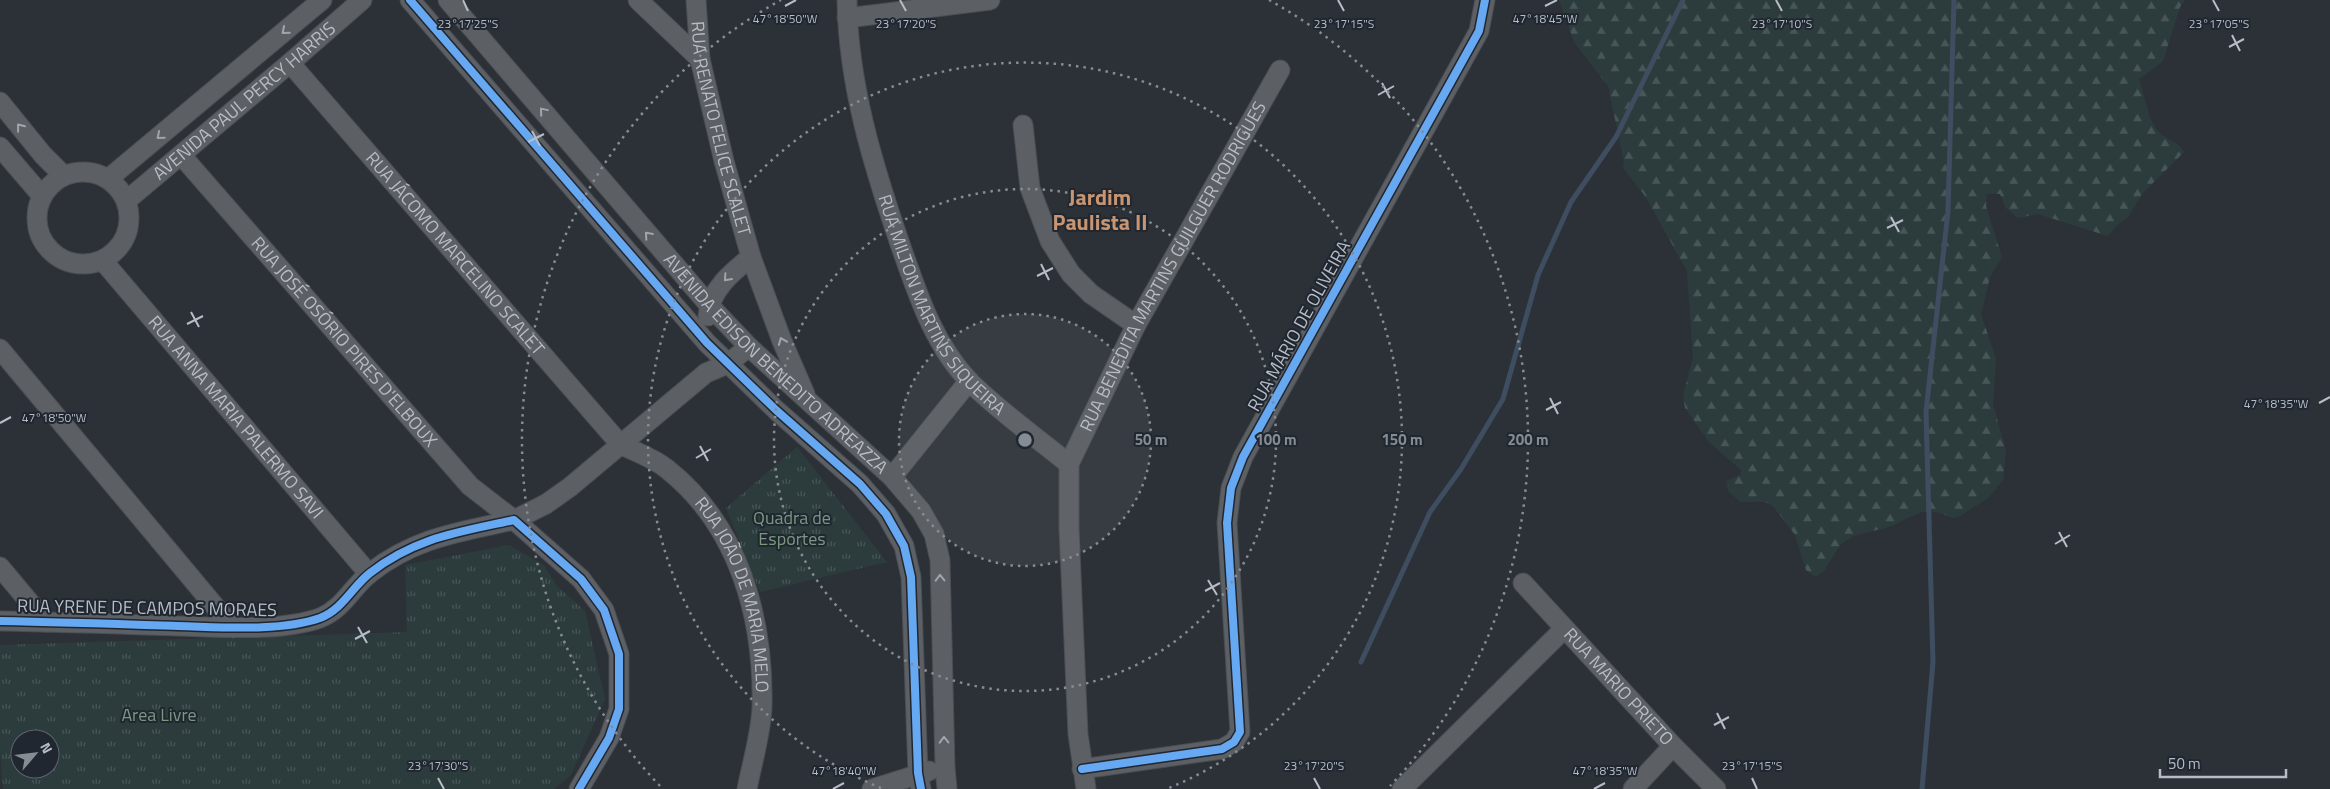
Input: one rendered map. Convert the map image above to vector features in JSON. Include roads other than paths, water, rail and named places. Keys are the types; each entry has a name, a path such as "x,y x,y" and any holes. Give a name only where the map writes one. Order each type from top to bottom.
{"street":[{"name":"AVENIDA PAUL PERCY HARRIS","path":"108,179 322,0"},
{"name":"AVENIDA PAUL PERCY HARRIS","path":"126,201 362,0"},
{"name":"AVENIDA EDISON BENEDITO ADREAZZA","path":"448,0 709,304 749,347 892,477 921,511 934,534 940,560 944,767 947,789"},
{"path":"638,0 700,59"},
{"name":"RUA RENATO FELICE SCALET","path":"696,0 700,59 724,161 751,256 782,341 809,402"},
{"path":"847,9 990,0"},
{"name":"RUA MÁRIO DE OLIVEIRA","path":"1082,768 1222,749 1234,742 1240,732 1227,523 1231,488 1243,457 1479,31 1485,0"},
{"name":"AVENIDA EDISON BENEDITO ADREAZZA","path":"421,4 726,364 860,484 886,514 904,546 911,577 919,781"},
{"name":"RUA MILTON MARTINS SIQUEIRA","path":"847,9 855,82 878,178 922,306 943,347 969,382 1069,464"},
{"name":"RUA JÁCOMO MARCELINO SCALET","path":"290,63 620,444"},
{"name":"RUA BENEDITA MARTINS GUILGUER RODRIGUES","path":"1069,464 1136,325 1280,70"},
{"path":"0,102 43,155 64,176"},
{"path":"1023,125 1030,188 1050,240 1070,274 1091,294 1136,325"},
{"path":"0,147 7,164 42,196"},
{"path":"7,164 43,155"},
{"name":"RUA JOSÉ OSÓRIO PIRES D'ELBOUX","path":"180,155 470,486 514,520"},
{"path":"86,172 108,179 126,201 129,214 128,228 123,242 114,253 103,261 89,264 74,264 61,259 49,250 41,238 37,224 37,210 42,196 52,184 64,176 86,172"},
{"name":"RUA RENATO FELICE SCALET","path":"709,304 718,288 734,270 751,256"},
{"name":"RUA ANNA MARIA PALERMO SAVI","path":"103,261 369,574"},
{"path":"706,373 709,304"},
{"name":"RUA YRENE DE CAMPOS MORAES","path":"0,621 233,628 302,623 323,617 338,608 369,574 400,553 430,539 514,520 546,504 570,487 706,373 726,364 749,347"},
{"path":"0,349 233,628"},
{"path":"892,477 969,382"},
{"name":"RUA JOÃO DE MARIA MELO","path":"620,444 665,467 688,487 717,524 746,582 760,639 762,708 747,789"},
{"path":"1069,464 1068,528 1078,734 1086,789"},
{"path":"514,520 581,579 604,610 619,654 619,709 609,738 579,789"},
{"path":"0,567 46,622"},
{"name":"RUA MARIO PRIETO","path":"1523,583 1673,746 1716,789"},
{"path":"1402,789 1564,629"},
{"path":"1633,789 1673,746"},
{"path":"872,789 919,781 944,767"}],"waterway":[{"path":"1361,662 1430,512 1461,469 1503,399 1538,275 1571,202 1616,137 1683,0"},
{"path":"1922,789 1933,662 1926,412 1948,211 1954,0"}],"district":[{"name":"Jardim Paulista II","path":"1100,210"}],"park label":[{"name":"Quadra de Esportes","path":"792,528"},
{"name":"Area Livre","path":"159,715"}]}
